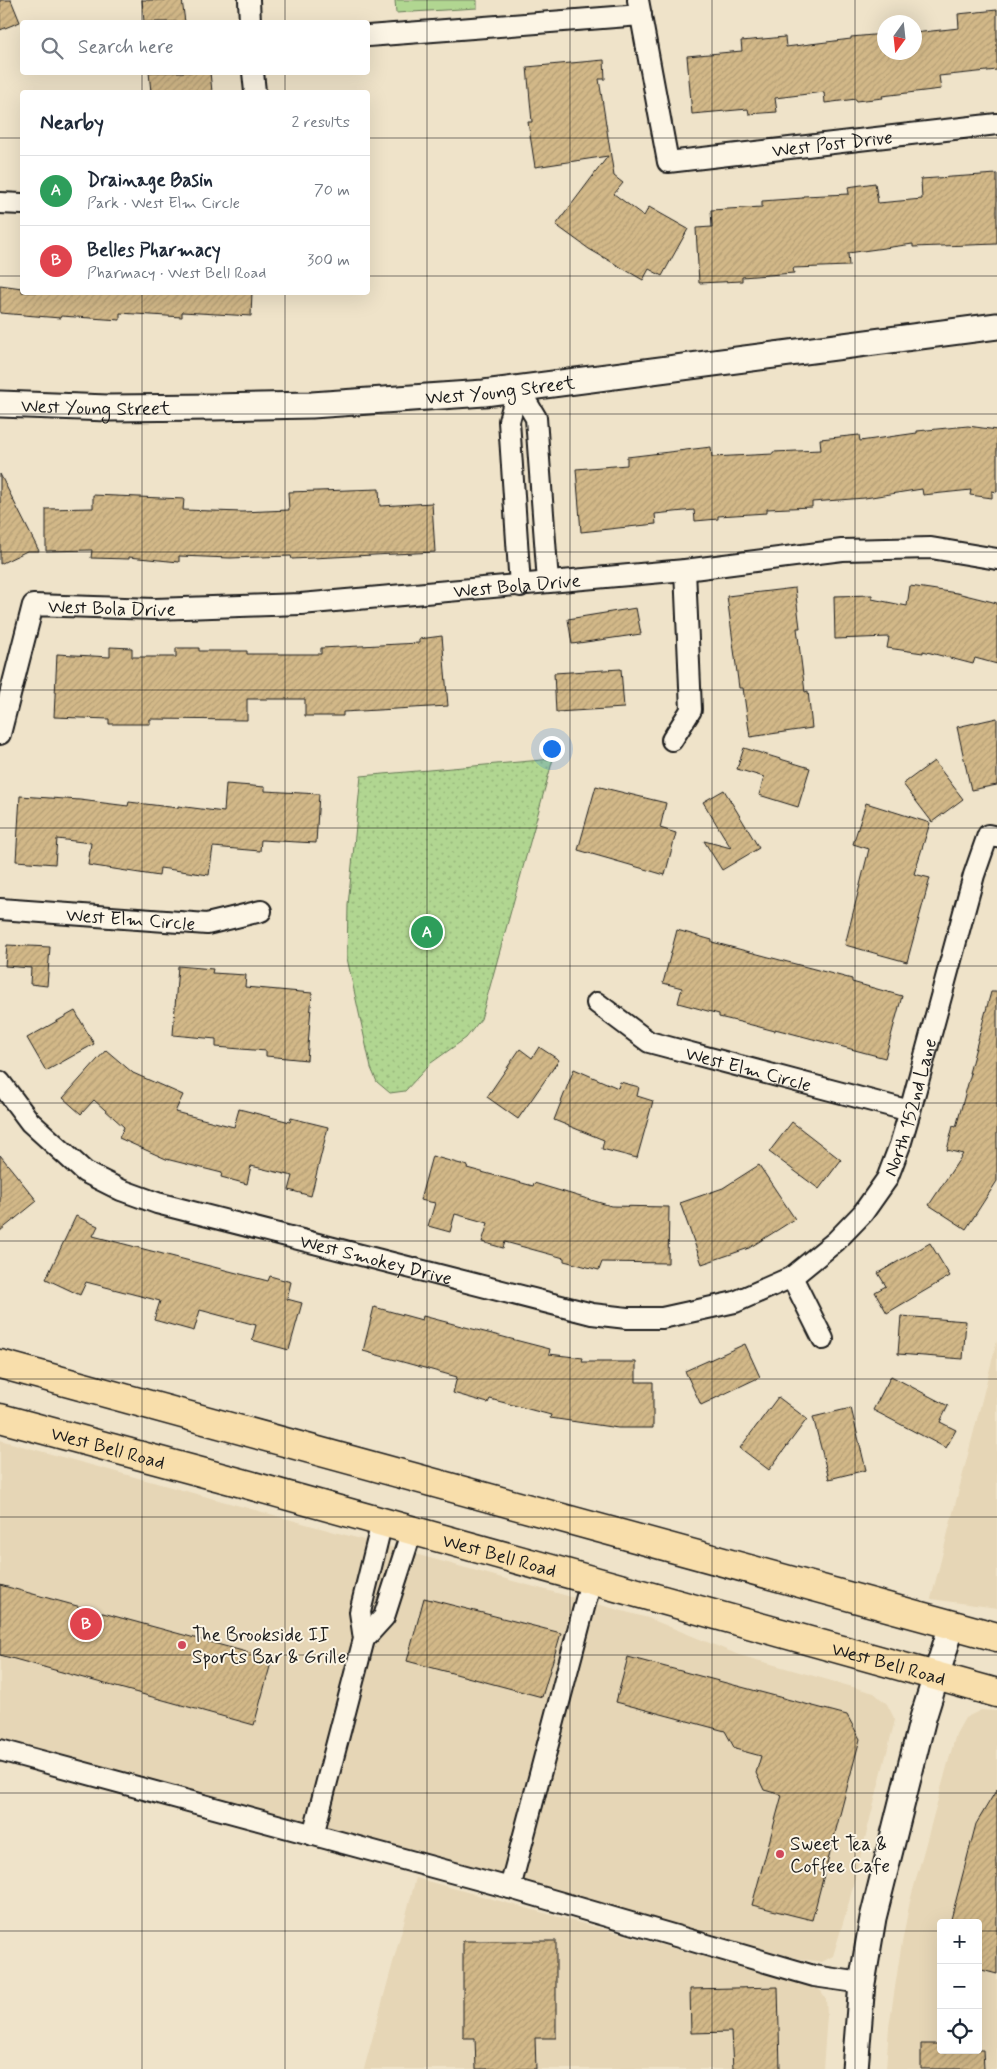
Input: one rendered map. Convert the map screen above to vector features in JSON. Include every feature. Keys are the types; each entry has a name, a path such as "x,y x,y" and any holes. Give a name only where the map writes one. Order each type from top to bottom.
{"main road":[{"path":"0,1364 997,1637"},
{"name":"West Bell Road","path":"0,1418 412,1530 997,1693"}],"street":[{"path":"249,0 250,20"},
{"path":"370,36 640,8"},
{"name":"West Post Drive","path":"640,8 668,162 997,124"},
{"path":"254,75 255,90"},
{"path":"0,203 20,204"},
{"name":"West Young Street","path":"0,404 166,408 312,405 484,393 997,326"},
{"path":"518,388 536,418 548,582"},
{"path":"518,388 509,422 520,586"},
{"name":"West Bola Drive","path":"0,734 33,605 155,609 301,604 686,570 842,550 931,548 997,559"},
{"path":"672,740 691,710 686,570"},
{"name":"North 152nd Lane","path":"792,1277 843,1234 862,1213 887,1179 910,1111 974,875 993,836"},
{"name":"West Elm Circle","path":"0,908 206,924 261,911"},
{"name":"West Elm Circle","path":"598,1003 649,1042 910,1111"},
{"name":"West Smokey Drive","path":"0,1082 30,1122 56,1147 85,1172 121,1190 157,1203 592,1314 627,1318 662,1318 735,1302 792,1277"},
{"path":"792,1277 823,1339"},
{"path":"314,1835 364,1639 360,1612 382,1522"},
{"path":"364,1639 384,1617 412,1530"},
{"path":"510,1888 591,1581"},
{"path":"855,2069 862,1983 873,1918 923,1718 938,1676 952,1625"},
{"path":"0,1750 510,1888 814,1976 862,1983"}],"shaded area":[{"path":"997,1341 997,1608 931,1599"},
{"path":"0,1440 648,1618 739,1655 874,1693 887,1704 895,1720 848,1906 833,1956 822,1962 800,1959 0,1741"},
{"path":"981,1710 997,1711 997,2069 886,2069 889,2027 910,1901 956,1734 965,1718"},
{"path":"416,1878 814,1987 821,1991 826,1999 827,2015 823,2069 364,2069"}],"green space":[{"path":"395,0 477,0 477,8 396,13"},
{"path":"553,759 481,1019 466,1038 431,1063 405,1091 390,1093 377,1082 371,1068 347,958 348,905 361,776"}],"building":[{"path":"0,0 11,0 20,22 0,30"},
{"path":"142,0 182,0 185,20 144,20"},
{"path":"997,10 997,70 939,76 941,89 882,96 883,98 825,103 824,92 775,98 777,112 749,114 748,109 692,114 687,56 742,51 741,41 785,37 786,47 877,35 877,60 922,60 922,32 959,28 958,14"},
{"path":"604,60 605,79 599,79 614,176 623,183 614,194 644,216 649,207 688,229 662,276 649,269 643,280 589,249 556,225 608,156 535,167 528,122 532,122 527,67"},
{"path":"149,75 210,75 212,90 151,90"},
{"path":"997,174 997,244 913,247 913,244 848,253 849,266 793,268 794,273 742,277 742,281 699,283 696,228 712,227 711,210 762,207 762,201 803,198 803,196 849,194 848,187 875,183 878,203 922,199 921,179"},
{"path":"0,285 20,288 20,295 252,295 251,316 182,312 182,317 120,313 120,320 0,313"},
{"path":"968,426 997,430 997,492 992,491 992,498 970,495 971,490 923,495 922,489 865,498 812,502 812,507 767,509 767,513 718,516 718,519 695,521 694,510 655,514 656,524 581,532 576,469 627,465 627,457 711,447 712,457 821,450 820,439 859,435 860,441 917,433 917,431"},
{"path":"0,474 39,551 27,551 0,564"},
{"path":"379,489 380,506 432,503 435,552 292,559 291,556 230,558 179,556 179,562 129,557 129,559 91,558 92,550 46,551 46,509 93,508 93,495 184,499 183,510 242,512 289,510 288,492"},
{"path":"910,586 957,593 997,603 997,664 975,658 973,664 923,651 923,653 887,648 889,637 835,639 834,596 872,595 872,599 907,606"},
{"path":"795,588 800,628 797,628 805,692 808,691 812,728 750,737 743,688 739,688 727,596"},
{"path":"636,608 641,634 572,644 568,619"},
{"path":"442,636 448,706 343,712 343,716 305,716 305,699 247,699 247,720 150,719 150,724 109,724 109,719 54,717 57,654 110,657 110,647 132,648 132,657 176,657 176,648 199,648 199,651 247,651 247,654 321,654 321,648 419,643 419,639"},
{"path":"621,669 624,708 556,712 554,673"},
{"path":"997,718 997,785 971,790 957,727"},
{"path":"744,748 810,768 798,807 759,795 764,777 737,769"},
{"path":"934,761 963,799 932,822 903,784"},
{"path":"226,784 265,787 265,791 319,794 316,843 261,840 260,851 213,847 209,875 160,868 159,876 88,865 91,843 57,839 55,864 16,861 20,796 80,800 128,806 129,802 224,812"},
{"path":"596,786 666,803 660,828 676,833 665,875 578,850"},
{"path":"724,790 759,848 722,870 704,841 731,848 703,802"},
{"path":"866,803 930,823 914,874 930,878 907,962 845,945 869,849 853,844"},
{"path":"677,930 712,940 712,942 852,979 852,982 902,996 885,1058 775,1029 775,1031 719,1017 719,1014 678,1003 682,988 663,983"},
{"path":"7,945 50,947 47,986 30,984 31,968 5,966"},
{"path":"178,966 213,969 212,973 246,975 245,987 312,993 307,1060 266,1056 266,1051 216,1047 216,1039 173,1035"},
{"path":"991,992 997,992 997,1181 966,1229 929,1205 963,1154 947,1150 953,1126 956,1127"},
{"path":"75,1011 94,1044 46,1071 27,1038"},
{"path":"539,1047 559,1060 518,1119 487,1097 520,1049 532,1058"},
{"path":"106,1050 133,1073 183,1095 175,1112 234,1127 239,1109 290,1122 291,1118 328,1127 311,1196 289,1190 293,1176 251,1166 247,1184 221,1177 222,1173 166,1159 119,1138 124,1127 94,1100 81,1114 63,1098"},
{"path":"574,1069 618,1088 620,1082 639,1087 637,1096 653,1101 637,1158 602,1149 604,1140 554,1120"},
{"path":"792,1122 841,1160 819,1189 769,1152"},
{"path":"0,1155 37,1201 0,1231"},
{"path":"432,1156 468,1166 467,1168 533,1186 534,1183 611,1206 669,1207 668,1263 602,1262 599,1270 564,1261 564,1258 505,1242 503,1248 482,1242 488,1223 455,1214 450,1232 428,1226 435,1203 420,1200"},
{"path":"759,1165 795,1219 749,1248 702,1264 680,1203 723,1188"},
{"path":"76,1216 98,1226 93,1236 268,1281 270,1276 291,1282 287,1299 302,1303 289,1350 252,1340 256,1325 200,1310 194,1331 154,1320 160,1301 86,1282 80,1295 46,1279"},
{"path":"930,1243 950,1276 887,1313 875,1292 886,1286 878,1273"},
{"path":"374,1307 422,1320 423,1316 550,1349 549,1354 583,1358 582,1362 636,1362 636,1382 653,1382 653,1428 618,1428 550,1418 551,1415 490,1399 488,1403 453,1393 457,1377 363,1351"},
{"path":"901,1316 966,1321 963,1359 898,1354"},
{"path":"745,1344 760,1377 701,1405 685,1371"},
{"path":"891,1376 948,1406 940,1422 956,1430 946,1448 873,1410"},
{"path":"778,1397 807,1419 769,1470 740,1448"},
{"path":"851,1408 866,1470 829,1479 813,1417"},
{"path":"0,1585 272,1659 254,1725 0,1655"},
{"path":"424,1598 561,1633 542,1697 407,1661"},
{"path":"628,1657 847,1715 860,1739 812,1920 752,1905 782,1795 764,1790 756,1773 761,1756 735,1749 725,1731 616,1702"},
{"path":"997,1789 997,1974 982,1970 982,1919 951,1919 976,1824"},
{"path":"463,1941 556,1941 556,2038 535,2038 536,2069 476,2069 475,2038 463,2038"},
{"path":"778,1987 780,2069 733,2069 731,2032 691,2033 690,1989"},
{"path":"921,2044 937,2044 937,2054 982,2054 983,2050 984,2069 921,2069"}],"place":[{"name":"Drainage Basin","path":"427,932"},
{"name":"Belles Pharmacy","path":"86,1624"},
{"name":"The Brookside II Sports Bar & Grille","path":"182,1645"},
{"name":"Sweet Tea & Coffee Cafe","path":"780,1854"}]}
